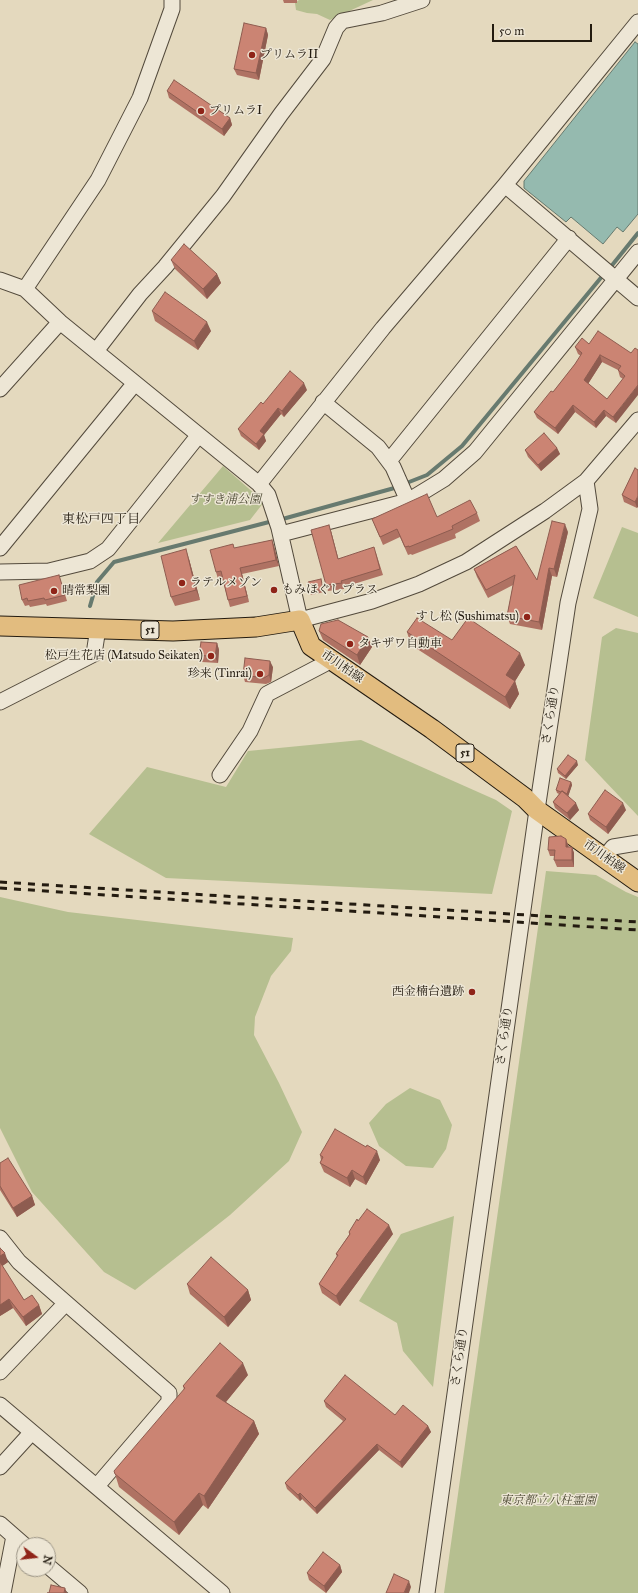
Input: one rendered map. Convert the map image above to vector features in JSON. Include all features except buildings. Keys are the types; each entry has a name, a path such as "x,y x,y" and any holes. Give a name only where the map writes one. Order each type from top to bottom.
{"main road":[{"name":"51","path":"0,626 173,631 256,628 300,620"},
{"name":"市川柏線","path":"300,620 311,646 438,734 526,798 537,810 638,882"}],"street":[{"path":"25,289 98,180 140,98 172,9 172,0"},
{"path":"96,351 140,294 165,267 223,196 265,136 324,58 336,28 342,21 382,13 422,0"},
{"path":"260,484 323,402 383,328 506,185 638,22"},
{"path":"506,185 638,298"},
{"path":"389,461 569,238"},
{"path":"278,526 444,479 475,452 609,274 638,252"},
{"path":"0,280 25,289 60,322 198,436 260,484 268,495 278,526 300,620 372,601 419,584 466,562 539,515 586,481 638,420"},
{"path":"0,389 60,322"},
{"path":"0,548 135,383"},
{"path":"323,402 378,447 389,461 403,491"},
{"path":"0,572 49,571 90,561 108,549 198,436"},
{"name":"さくら通り","path":"427,1593 537,810 568,602 590,509 586,481"},
{"path":"0,702 94,654 98,628"},
{"path":"220,775 250,731 267,694 332,660"},
{"path":"604,858 613,847 638,843"},
{"path":"0,1238 19,1262 65,1304 169,1393 169,1402 97,1486"},
{"path":"0,1372 65,1304"},
{"path":"0,1405 222,1593"},
{"path":"0,1467 32,1432"},
{"path":"0,1524 16,1538"},
{"path":"3,1593 16,1551"},
{"path":"56,1573 80,1593"}],"green space":[{"path":"299,0 373,0 330,20 317,14 296,10 295,3"},
{"name":"すすき浦公園","path":"223,466 264,502 250,520 158,543"},
{"path":"622,527 638,533 638,617 593,598"},
{"path":"616,628 638,633 638,816 585,760 602,637"},
{"path":"361,740 496,800 512,811 492,894 166,878 89,834 147,767 226,787 248,751"},
{"name":"東京都立八柱霊園","path":"546,871 596,875 638,897 638,1593 444,1593"},
{"path":"0,897 68,912 293,938 291,951 271,976 255,1017 254,1035 302,1132 289,1161 230,1215 135,1290 104,1272 32,1192 0,1128"},
{"path":"410,1088 440,1100 452,1125 446,1149 433,1168 406,1166 379,1146 369,1123 386,1104"},
{"path":"454,1216 433,1387 403,1351 397,1323 359,1301 401,1234"}],"water":[{"path":"635,42 638,44 638,214 623,232 617,227 603,244 571,217 566,222 524,188 524,181"}],"waterway":[{"path":"609,269 638,233"},
{"path":"404,484 427,475 462,446 604,274"},
{"path":"279,520 398,487"},
{"path":"90,606 97,582 114,562 273,521"}],"railway":[{"path":"0,882 638,922"},
{"path":"0,888 638,930"}],"place":[{"name":"プリムラII","path":"252,55"},
{"name":"プリムラI","path":"201,111"},
{"name":"ラテルメゾン","path":"182,583"},
{"name":"もみほぐしプラス","path":"274,590"},
{"name":"晴常梨園","path":"54,591"},
{"name":"すし松 (Sushimatsu)","path":"527,617"},
{"name":"タキザワ自動車","path":"350,644"},
{"name":"松戸生花店 (Matsudo Seikaten)","path":"211,656"},
{"name":"珍来 (Tinrai)","path":"260,674"},
{"name":"西金楠台遺跡","path":"472,992"}],"district":[{"name":"東松戸四丁目","path":"101,520"}]}
